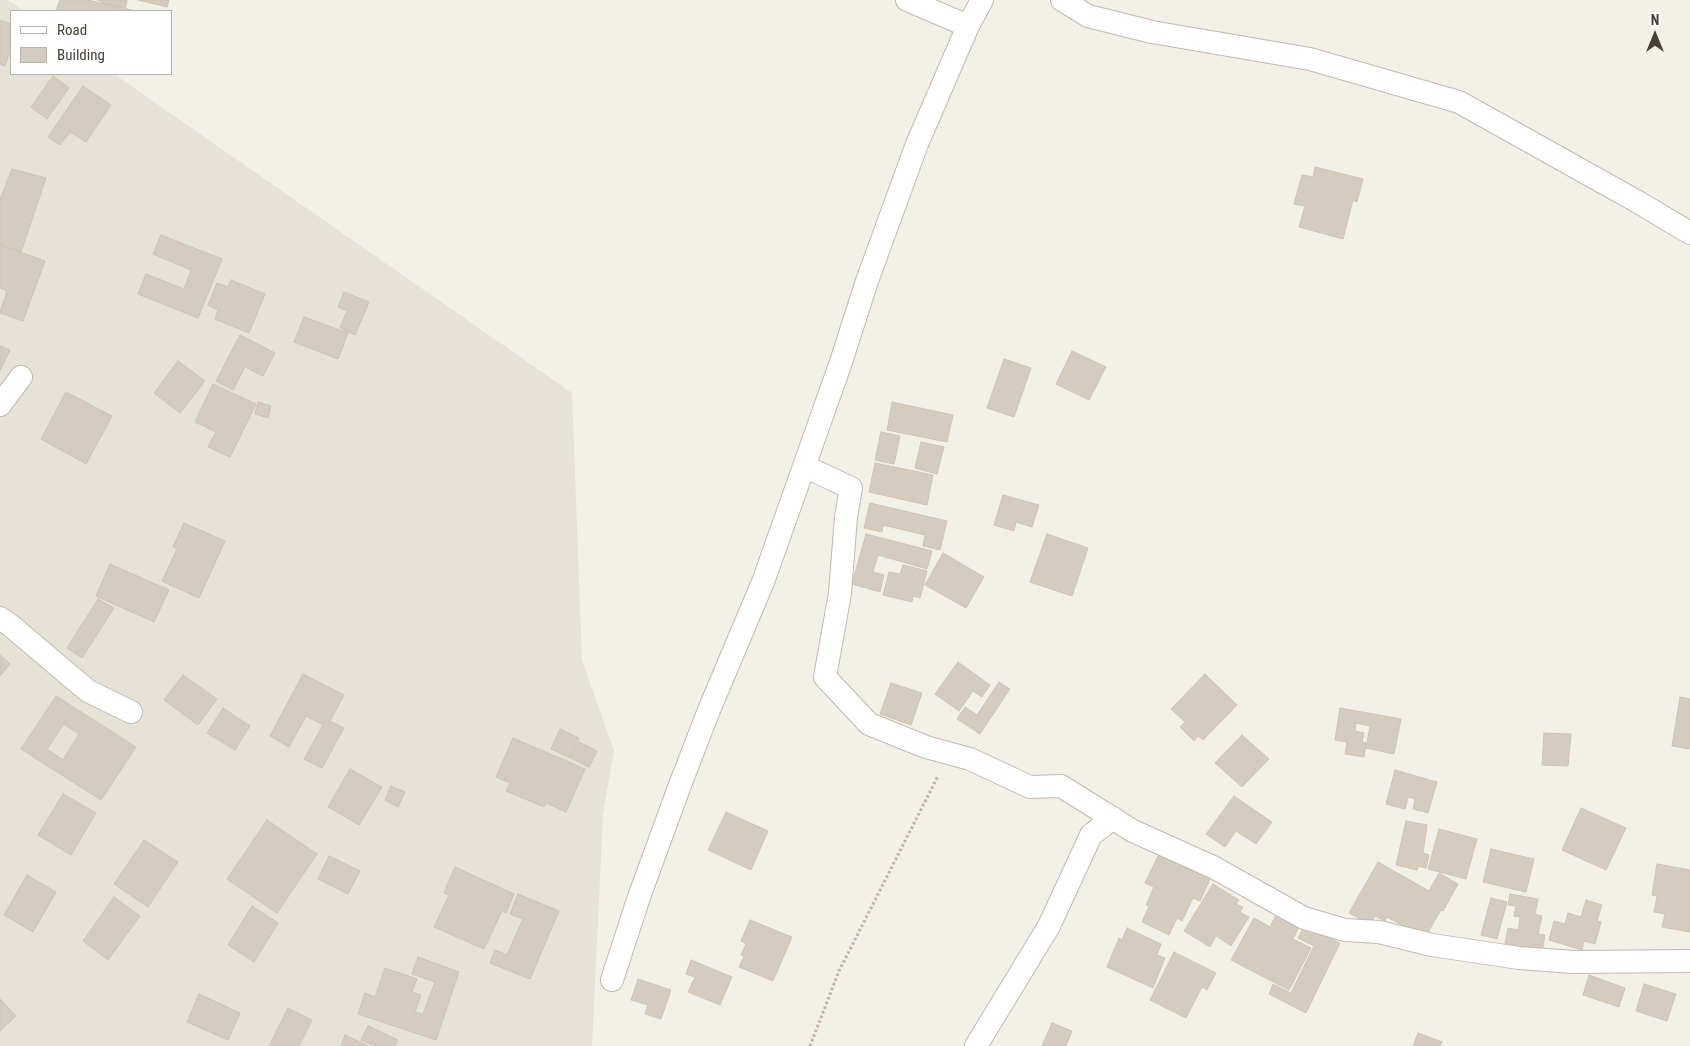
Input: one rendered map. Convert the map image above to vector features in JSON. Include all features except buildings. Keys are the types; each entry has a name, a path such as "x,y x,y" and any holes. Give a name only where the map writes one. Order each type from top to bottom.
{"street":[{"path":"907,0 968,26"},
{"path":"612,980 639,897 677,793 762,582 840,365 866,281 917,144 968,26 982,0"},
{"path":"1062,0 1088,16 1097,19 1161,34 1310,59 1460,102 1690,233"},
{"path":"0,405 21,376"},
{"path":"804,466 851,488 846,517 840,593 826,677 869,724 926,747 970,759 1030,787 1061,786 1133,830 1213,867 1304,918 1345,930 1379,932 1432,945 1519,958 1573,962 1690,961"},
{"path":"0,618 88,690 131,712"},
{"path":"976,1046 1049,926 1091,836 1113,818"}],"path":[{"path":"810,1046 839,971 936,777 970,759"}],"shaded area":[{"path":"0,0 8,0 23,10 10,10 10,75 115,75 572,393 582,660 614,751 603,814 592,1046 0,1046"}]}
